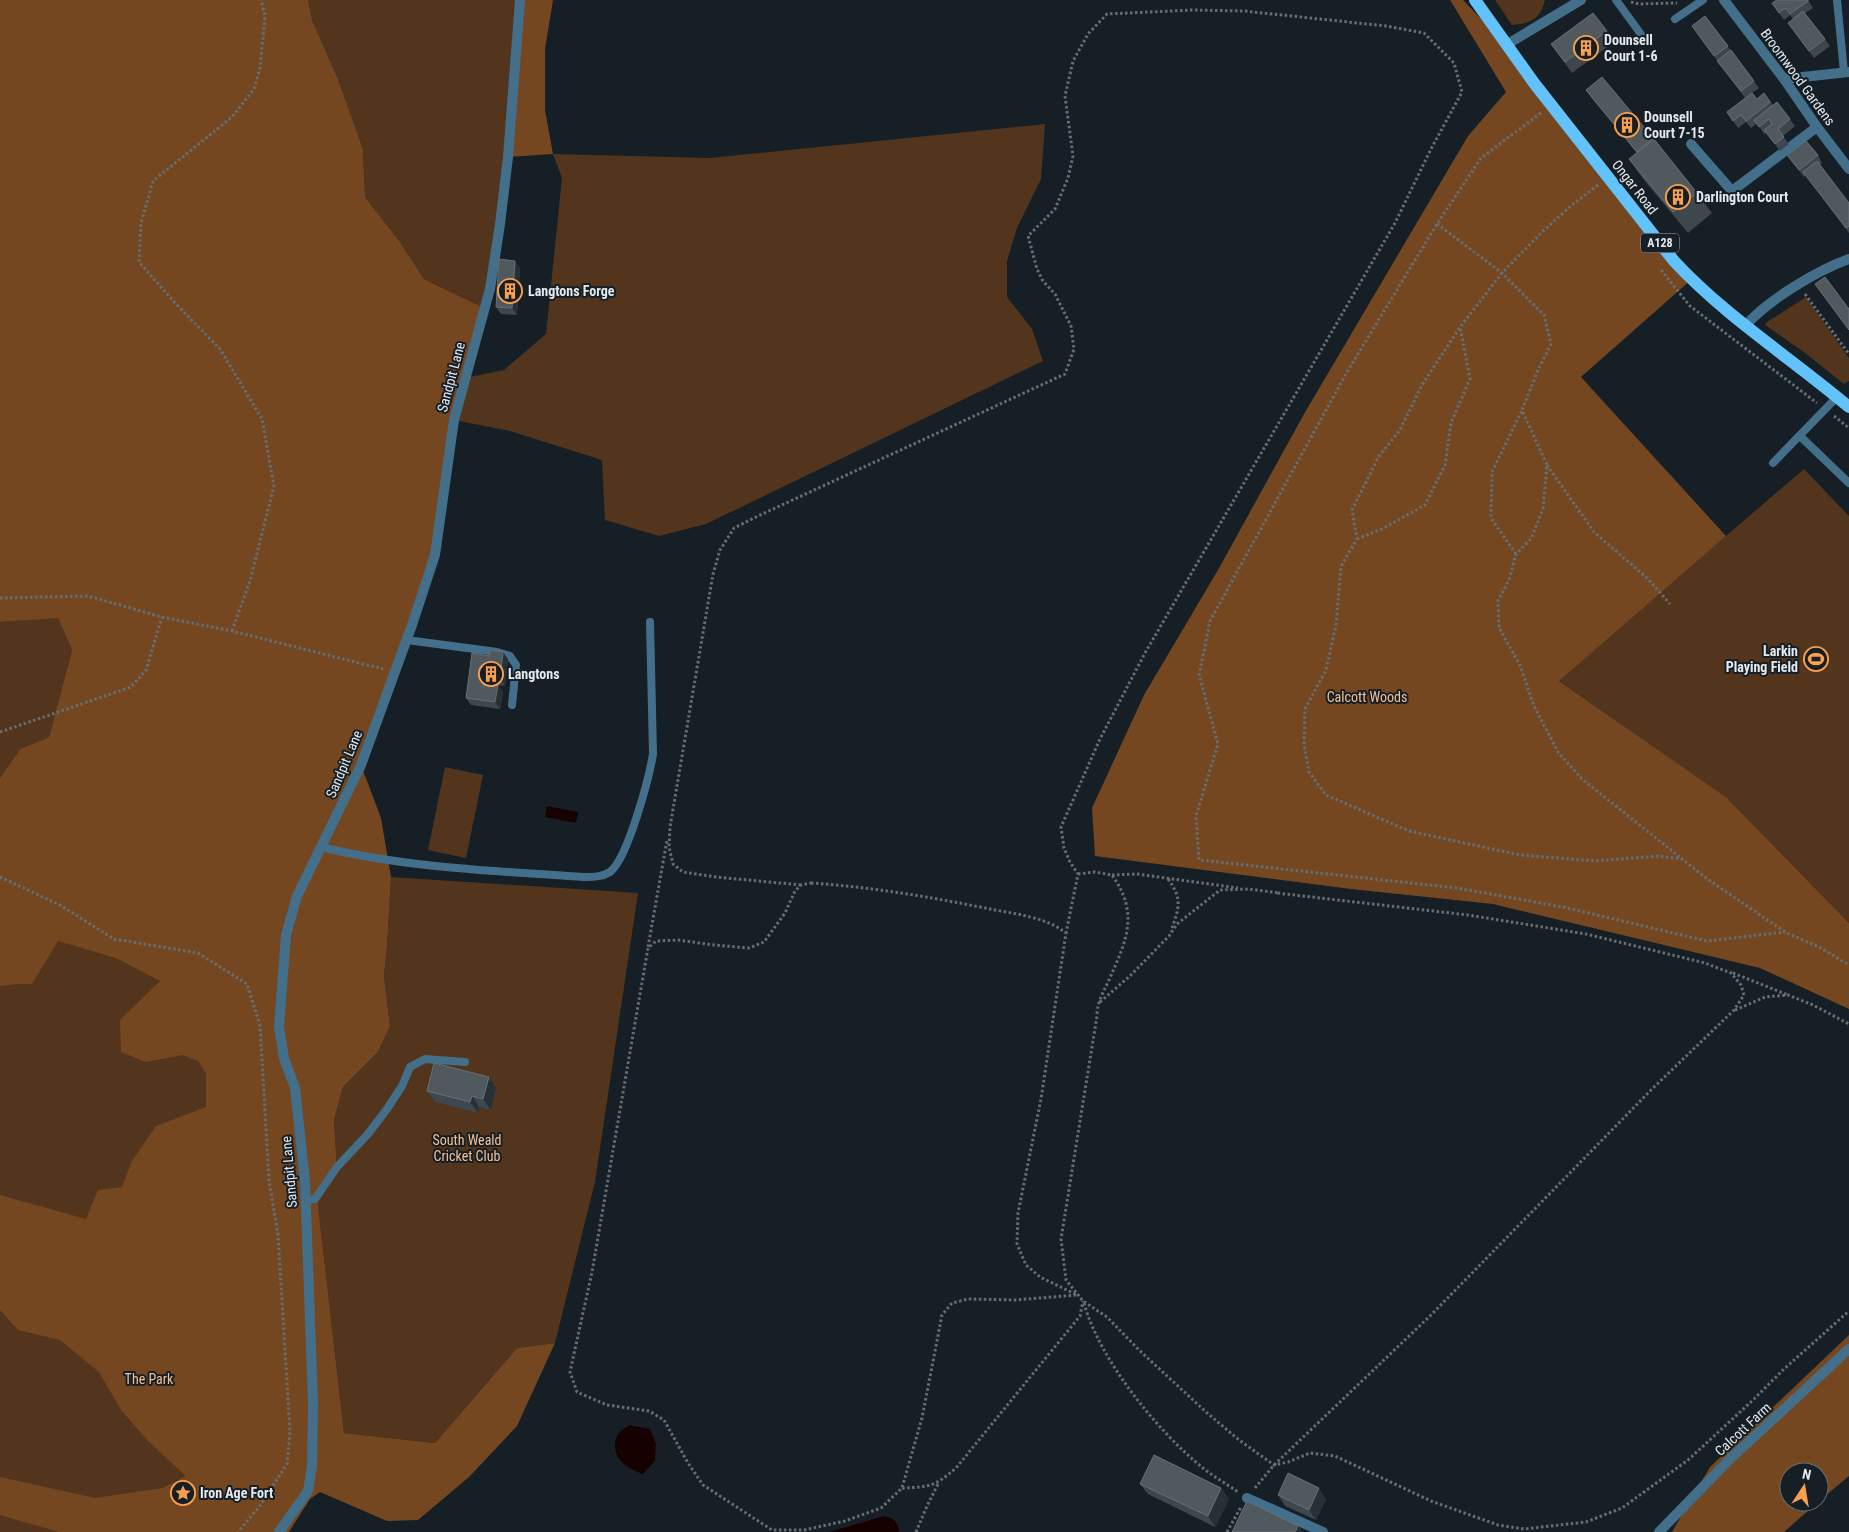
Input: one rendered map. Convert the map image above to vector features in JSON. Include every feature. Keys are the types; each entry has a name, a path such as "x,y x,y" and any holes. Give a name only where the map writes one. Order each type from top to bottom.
{"main road":[{"name":"Ongar Road","path":"1475,0 1506,45 1551,104 1686,273 1745,326 1849,407"}],"street":[{"name":"Sandpit Lane","path":"279,1532 308,1491 312,1466 314,1404 306,1200 294,1088 284,1058 279,1027 286,935 297,896 361,765 407,640 435,555 454,420 490,290 508,157 520,0"},
{"path":"1558,0 1565,10"},
{"path":"1506,45 1582,0"},
{"name":"Broomwood Gardens","path":"1724,0 1849,169"},
{"path":"1784,79 1846,72"},
{"path":"1691,144 1732,191 1817,127"},
{"path":"1745,326 1756,314 1799,285 1834,264 1849,259"},
{"name":"Calcott Farm","path":"1659,1532 1730,1459 1849,1349"},
{"path":"1247,1498 1322,1532"}],"lane":[{"path":"1616,0 1643,37"},
{"path":"1837,0 1846,72"},
{"path":"1675,18 1700,2"},
{"path":"1773,463 1837,397"},
{"path":"1800,436 1849,483"},
{"path":"321,848 362,857 428,866 584,877 605,875 612,870 620,857 647,788 651,762 650,622"},
{"path":"407,640 497,652 510,656 516,665 512,705"},
{"path":"306,1200 315,1198 337,1168 368,1134 402,1086 410,1067 425,1058 464,1062"}],"path":[{"path":"232,632 250,581 274,486 262,419 220,349 176,304 139,262 140,233 153,181 232,117 254,90 260,68 265,16 260,0"},
{"path":"1630,2 1639,4 1700,2"},
{"path":"1192,10 1244,11 1386,26 1424,33 1454,63 1462,92 1431,149 1395,223 1145,653 1100,739 1061,827 1064,848 1078,874 1066,933 1041,1099 1018,1213 1017,1244 1026,1265 1040,1277 1077,1295 1015,1300 968,1299 952,1303 942,1315 922,1418 915,1448 902,1488 881,1508 845,1521 804,1530 772,1530 703,1485 688,1463 664,1420 649,1411 607,1405 577,1392 570,1372 592,1272 713,574 720,550 734,528 1065,374 1074,349 1071,326 1055,294 1043,282 1037,269 1028,236 1054,209 1068,178 1073,156 1065,96 1073,61 1088,34 1107,14 1192,10"},
{"path":"1551,104 1482,158 1437,224 1347,372 1210,621 1199,675 1218,744 1196,816 1199,860 1457,888 1564,907 1707,941 1785,932"},
{"path":"1358,539 1352,510 1379,456 1400,430 1422,386 1460,327 1502,273 1540,234 1572,205 1609,177"},
{"path":"1437,224 1502,273 1544,315 1551,344 1492,472 1491,518 1516,554"},
{"path":"1799,285 1849,354"},
{"path":"1460,327 1470,379 1451,423 1445,465 1425,506 1384,528 1358,539 1341,566 1336,625 1326,670 1305,710 1304,745 1310,772 1326,795 1409,831 1520,855 1596,861 1657,856 1682,859"},
{"path":"1522,410 1547,464 1594,532 1647,578 1670,604"},
{"path":"1547,464 1543,509 1532,539 1516,554 1508,580 1498,601 1499,628 1520,665 1534,706 1558,752 1582,779 1706,878 1785,932 1821,948 1849,965"},
{"path":"0,598 88,596 162,618 232,632 395,672"},
{"path":"0,732 131,687 146,670 162,618"},
{"path":"670,827 669,847 673,864 683,872 801,885 811,883 851,886 960,903 1037,920 1058,927 1066,933"},
{"path":"1078,874 1095,872 1112,875 1137,874 1279,893 1468,914 1568,931 1705,963 1813,1005 1849,1024"},
{"path":"1112,875 1122,890 1127,912 1128,930 1123,950 1097,1004 1097,1016 1061,1239 1066,1280 1083,1301 1107,1317 1139,1350 1206,1412 1274,1465 1310,1454 1335,1456 1430,1501 1498,1525 1524,1529 1586,1522 1622,1508 1688,1460 1849,1311"},
{"path":"0,877 60,905 114,939 198,953 247,984 260,1025 269,1181 278,1235 290,1432 286,1464 259,1507 238,1532"},
{"path":"1168,879 1177,891 1179,903 1169,936"},
{"path":"648,948 656,941 678,940 749,948 764,942 785,913 794,891 801,885"},
{"path":"1097,1004 1130,976 1169,936 1177,924 1220,890 1249,889"},
{"path":"1227,1532 1247,1498 1274,1465 1431,1315 1651,1090 1734,1010 1744,995 1741,985 1732,973"},
{"path":"1734,1010 1765,997 1788,995"},
{"path":"916,1532 938,1484 956,1468 1080,1316 1083,1301"},
{"path":"1083,1301 1087,1316 1101,1344 1146,1412 1203,1468 1247,1498"},
{"path":"902,1488 919,1488 938,1484"}],"green space":[{"path":"0,0 308,0 312,20 338,79 363,149 365,197 400,242 424,279 484,308 454,420 435,555 361,765 381,818 391,877 384,975 390,1026 378,1052 343,1087 334,1120 337,1167 317,1196 344,1433 435,1443 517,1348 555,1343 517,1426 469,1477 418,1520 387,1521 320,1492 310,1499 289,1532 59,1532 0,1515 0,1477 95,1498 163,1488 186,1476 149,1442 121,1410 99,1372 60,1340 18,1330 0,1310 0,1195 86,1219 98,1190 122,1187 132,1161 156,1126 206,1107 206,1073 198,1061 182,1055 146,1062 121,1052 120,1020 160,981 116,958 58,941 32,984 0,986 0,778 20,749 49,737 72,650 58,618 0,622"},
{"path":"308,0 520,0 508,157 484,308 424,279 400,242 365,197 363,149 338,79 312,20"},
{"path":"520,0 553,0 545,49 545,110 553,154 508,157"},
{"name":"Calcott Woods","path":"1450,0 1463,0 1506,45 1692,279 1581,377 1726,536 1559,681 1727,798 1849,923 1849,1009 1760,968 1493,904 1351,889 1095,856 1092,808 1144,695 1218,570 1304,414 1468,136 1506,92"},
{"path":"1495,0 1545,0 1538,16 1529,22 1512,25"},
{"path":"1045,124 1041,179 1017,228 1007,261 1007,297 1032,329 1043,361 706,524 659,536 605,520 602,460 510,431 454,420 465,378 504,370 546,334 562,178 553,154 710,158"},
{"path":"1806,297 1849,358 1849,381 1844,384 1805,353 1765,325"},
{"name":"Larkin Playing Field","path":"1804,469 1849,516 1849,923 1730,801 1558,680"},
{"path":"58,617 72,650 49,737 20,749 0,778 0,622"},
{"path":"445,767 483,775 466,858 428,850"},
{"name":"The Park","path":"0,867 284,955 279,1532 0,1532"},
{"name":"South Weald Cricket Club","path":"391,877 638,893 595,1182 555,1343 517,1348 435,1443 344,1433 317,1196 337,1167 334,1120 343,1087 378,1052 390,1026 384,975"},
{"path":"1849,1335 1849,1476 1829,1493 1829,1462 1779,1462 1779,1512 1807,1512 1784,1532 1672,1532 1710,1467"}],"shaded area":[{"path":"547,806 578,812 576,823 545,817"},
{"path":"629,1425 650,1429 656,1444 655,1461 643,1474 625,1465 615,1450 617,1436"},
{"path":"884,1516 895,1521 899,1532 829,1532"}],"building":[{"path":"1777,0 1808,1 1790,14 1785,8 1779,13 1772,3"},
{"path":"1803,11 1825,39 1809,51 1788,23"},
{"path":"1593,13 1607,31 1565,62 1551,44"},
{"path":"1705,16 1728,46 1714,56 1692,26"},
{"path":"1731,50 1754,81 1741,91 1717,61"},
{"name":"Dounsell Court 7-15","path":"1602,77 1653,138 1637,152 1586,90"},
{"path":"1752,93 1757,99 1764,93 1770,102 1746,121 1741,115 1733,121 1727,112"},
{"path":"1777,102 1790,119 1778,129 1784,137 1775,144 1764,130 1772,124 1769,119 1759,127 1754,120"},
{"path":"1654,139 1697,193 1673,212 1629,159"},
{"path":"1806,141 1818,155 1799,170 1787,155"},
{"path":"1817,161 1849,203 1849,226 1846,228 1803,172"},
{"path":"499,259 515,261 512,308 496,307"},
{"path":"1825,277 1849,309 1849,330 1815,284"},
{"name":"Langtons","path":"490,650 503,652 500,679 494,678 493,684 498,685 495,702 466,698 472,653 489,656"},
{"path":"434,1063 489,1077 483,1099 472,1096 470,1102 427,1091"},
{"path":"1154,1455 1221,1488 1208,1516 1140,1484"},
{"path":"1288,1473 1319,1488 1309,1510 1278,1495"},
{"path":"1247,1501 1298,1526 1295,1532 1232,1532"}],"place":[{"name":"Dounsell Court 1-6","path":"1586,48"},
{"name":"Dounsell Court 7-15","path":"1627,125"},
{"name":"Darlington Court","path":"1678,197"},
{"name":"Langtons Forge","path":"510,291"},
{"name":"Larkin Playing Field","path":"1816,659"},
{"name":"Langtons","path":"491,674"},
{"name":"Iron Age Fort","path":"183,1493"}]}
